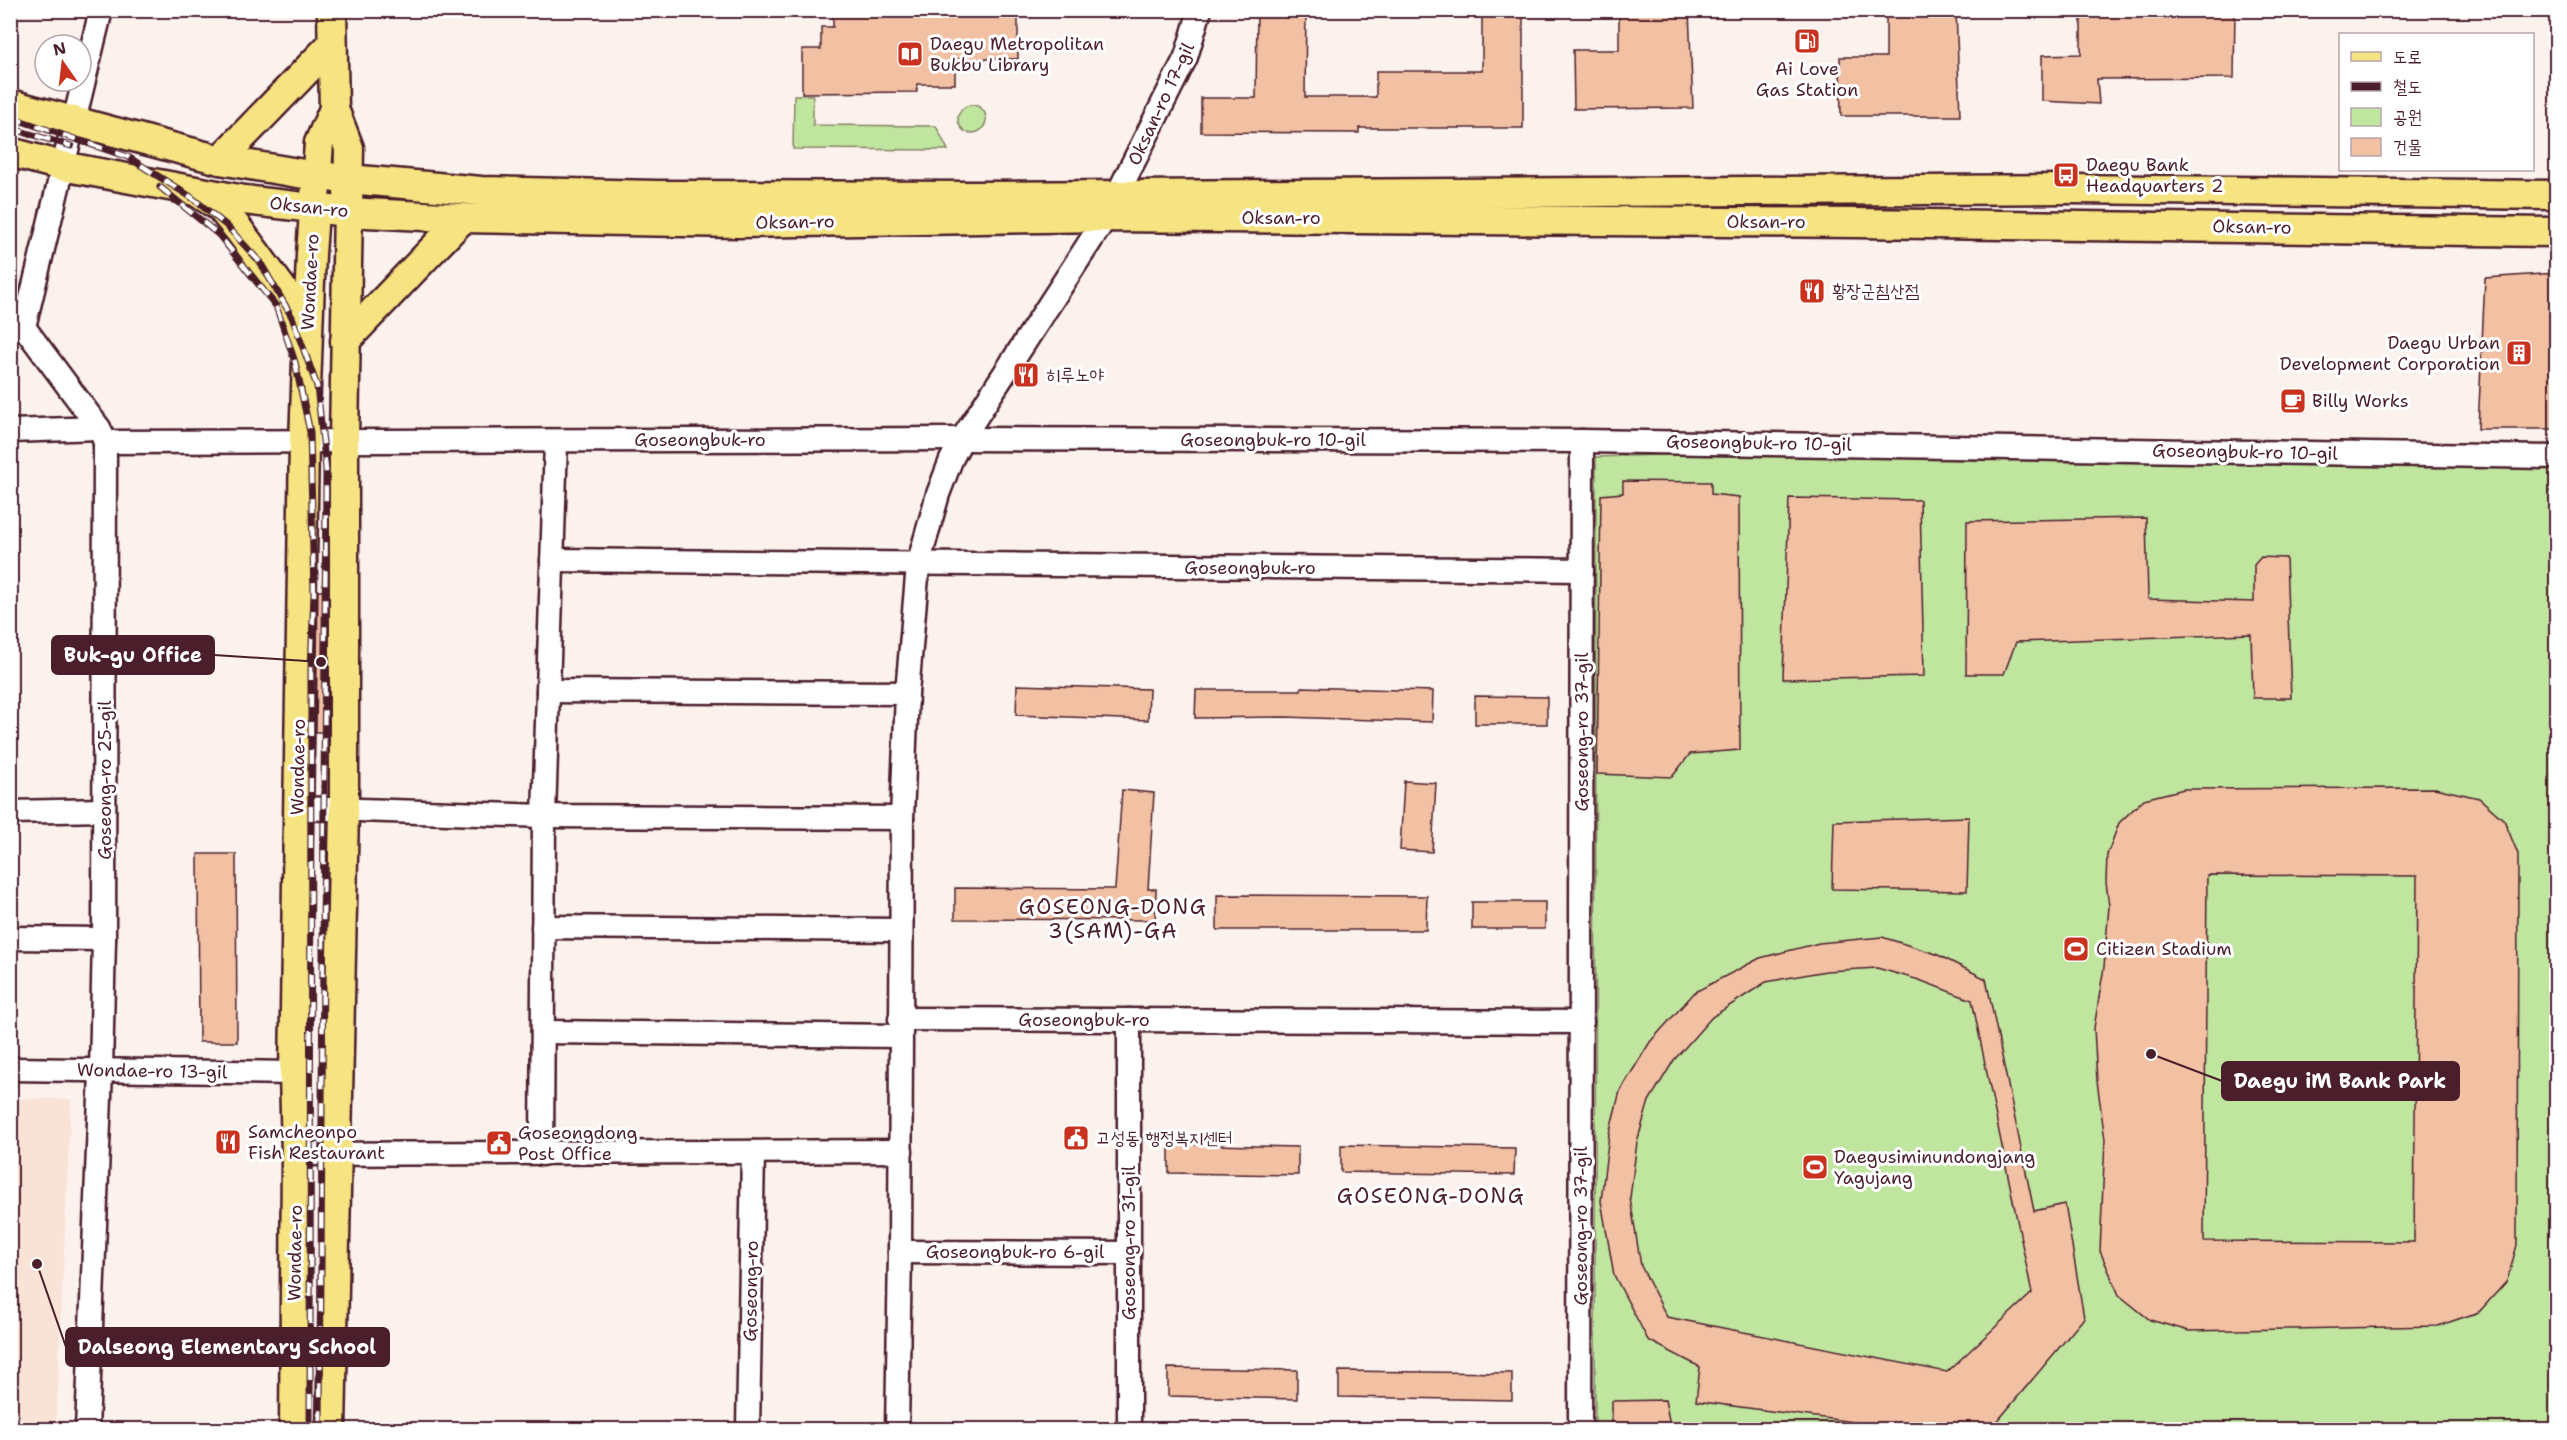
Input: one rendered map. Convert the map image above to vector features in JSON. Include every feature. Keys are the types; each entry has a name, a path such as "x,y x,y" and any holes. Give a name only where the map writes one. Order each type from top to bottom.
{"main road":[{"name":"Wondae-ro","path":"331,1430 339,1154 344,810 344,440 349,179 349,148 334,109 332,10"},
{"path":"220,160 332,44"},
{"name":"Oksan-ro","path":"10,104 220,160 316,176 481,191 1903,223 2554,233"},
{"name":"Wondae-ro","path":"294,1430 296,1154 294,1073 304,441 313,208 319,143 334,109"},
{"name":"Oksan-ro","path":"10,152 62,166 244,200 347,212 463,218 738,223 1111,206 1848,189 2556,195"},
{"path":"195,191 219,207 239,230 286,294 307,347"},
{"path":"345,340 463,218"}],"street":[{"path":"101,10 62,166 17,325 102,435"},
{"name":"Oksan-ro 17-gil","path":"1111,206 1186,57 1200,10"},
{"path":"897,1430 902,818 907,693 918,565 938,494 962,439 1111,206"},
{"path":"10,431 304,441"},
{"name":"Goseong-ro 25-gil","path":"87,1430 104,939 102,435"},
{"name":"Goseongbuk-ro","path":"304,441 962,439"},
{"name":"Goseongbuk-ro 10-gil","path":"962,439 1582,441 2556,457"},
{"path":"542,1154 544,816 556,441"},
{"name":"Goseong-ro 37-gil","path":"1580,1430 1582,441"},
{"name":"Goseongbuk-ro","path":"552,560 1582,570"},
{"path":"548,691 907,693"},
{"path":"297,808 544,816 902,818"},
{"path":"10,812 104,810"},
{"path":"543,927 901,930"},
{"path":"10,938 104,939"},
{"name":"Goseongbuk-ro","path":"543,1032 900,1028 1129,1020 1582,1022"},
{"name":"Goseong-ro 31-gil","path":"1129,1020 1129,1430"},
{"name":"Wondae-ro 13-gil","path":"10,1069 294,1073"},
{"path":"296,1154 901,1151"},
{"name":"Goseong-ro","path":"748,1430 753,1152"},
{"name":"Goseongbuk-ro 6-gil","path":"900,1252 1129,1253"}],"shaded area":[{"path":"11,1098 71,1099 56,1429 11,1429"}],"green space":[{"path":"794,95 813,95 813,125 936,126 948,150 793,149"},
{"path":"972,105 982,109 986,119 982,129 972,133 962,129 958,119 962,109"},
{"name":"Citizen Stadium","path":"1783,451 2232,456 2556,469 2556,1429 1595,1430 1596,457"}],"building":[{"name":"Daegu Metropolitan Bukbu Library","path":"833,10 1018,10 1018,59 955,59 955,84 917,84 917,92 802,93 802,49 821,49 821,27 833,27"},
{"path":"1257,10 1306,10 1305,97 1376,97 1376,71 1482,71 1482,10 1523,10 1523,128 1359,128 1359,133 1201,132 1201,98 1256,98"},
{"path":"1619,10 1689,10 1693,108 1574,109 1573,50 1619,50"},
{"path":"1886,10 1956,10 1960,116 1841,116 1840,57 1886,57"},
{"path":"2081,10 2235,10 2234,78 2097,79 2099,104 2042,101 2042,55 2081,54"},
{"name":"Daegu Urban Development Corporation","path":"2556,273 2556,429 2478,429 2485,278"},
{"path":"1623,481 1711,482 1711,494 1739,497 1740,750 1690,754 1672,777 1597,774 1601,495 1623,493"},
{"path":"1789,498 1920,500 1924,676 1783,679"},
{"path":"2146,518 2148,599 2254,602 2254,565 2261,557 2286,558 2291,698 2253,698 2251,634 2016,642 2004,674 1966,674 1967,521"},
{"path":"318,591 327,591 327,732 316,732"},
{"path":"1017,685 1149,689 1148,720 1016,715"},
{"path":"1301,687 1433,691 1432,722 1284,717 1195,718 1196,690 1301,690"},
{"path":"1475,696 1547,697 1547,724 1475,724"},
{"path":"1404,781 1436,783 1432,852 1400,850"},
{"path":"2435,788 2479,798 2504,820 2518,854 2517,1245 2507,1281 2479,1312 2438,1326 2189,1331 2150,1320 2119,1295 2100,1251 2105,1140 2097,1081 2094,1028 2104,967 2109,906 2106,882 2107,855 2119,823 2144,799 2184,789","holes":["2207,875 2417,876 2414,1242 2204,1241"]},
{"path":"1122,790 1154,793 1148,889 1156,889 1155,920 955,919 955,888 1115,889"},
{"path":"1969,817 1967,891 1832,889 1834,821"},
{"path":"198,854 236,854 237,1042 199,1042"},
{"path":"1217,895 1427,896 1426,930 1217,930"},
{"path":"1472,902 1545,902 1545,929 1472,929"},
{"path":"1882,937 1936,954 1986,979 2034,1211 2065,1204 2084,1318 1990,1430 1913,1430 1696,1401 1700,1367 1648,1340 1614,1275 1601,1201 1609,1134 1620,1091 1650,1042 1695,992 1760,958 1819,943","holes":["1877,968 1919,980 1972,1000 2032,1293 1947,1372 1667,1317 1641,1266 1630,1198 1637,1142 1649,1101 1674,1060 1712,1017 1766,982 1826,971"]},
{"path":"1169,1144 1298,1147 1298,1175 1169,1173"},
{"path":"1341,1145 1515,1148 1514,1175 1341,1172"},
{"path":"1168,1368 1297,1370 1297,1399 1168,1396"},
{"path":"1339,1371 1512,1373 1512,1400 1339,1397"},
{"path":"1665,1400 1671,1430 1612,1430 1612,1401"}],"railway":[{"path":"10,117 128,157 191,197 227,226 260,262 292,317 317,386 326,470 320,1430"},
{"path":"10,128 71,146"},
{"path":"160,187 219,235 276,306 295,362 310,432 314,594 311,668 310,1430"}],"place":[{"name":"Ai Love Gas Station","path":"1807,41"},
{"name":"Daegu Metropolitan Bukbu Library","path":"910,54"},
{"name":"Daegu Bank Headquarters 2","path":"2066,175"},
{"name":"황장군침산점","path":"1812,291"},
{"name":"Daegu Urban Development Corporation","path":"2519,353"},
{"name":"히루노야","path":"1026,375"},
{"name":"Billy Works","path":"2293,401"},
{"name":"Buk-gu Office","path":"321,662"},
{"name":"Citizen Stadium","path":"2076,949"},
{"name":"Daegu iM Bank Park","path":"2151,1054"},
{"name":"고성동 행정복지센터","path":"1076,1138"},
{"name":"Samcheonpo Fish Restaurant","path":"228,1142"},
{"name":"Goseongdong Post Office","path":"499,1143"},
{"name":"Daegusiminundongjang Yagujang","path":"1815,1167"},
{"name":"Dalseong Elementary School","path":"37,1264"}],"district":[{"name":"GOSEONG-DONG 3(SAM)-GA","path":"1113,919"},
{"name":"GOSEONG-DONG","path":"1431,1196"}]}
